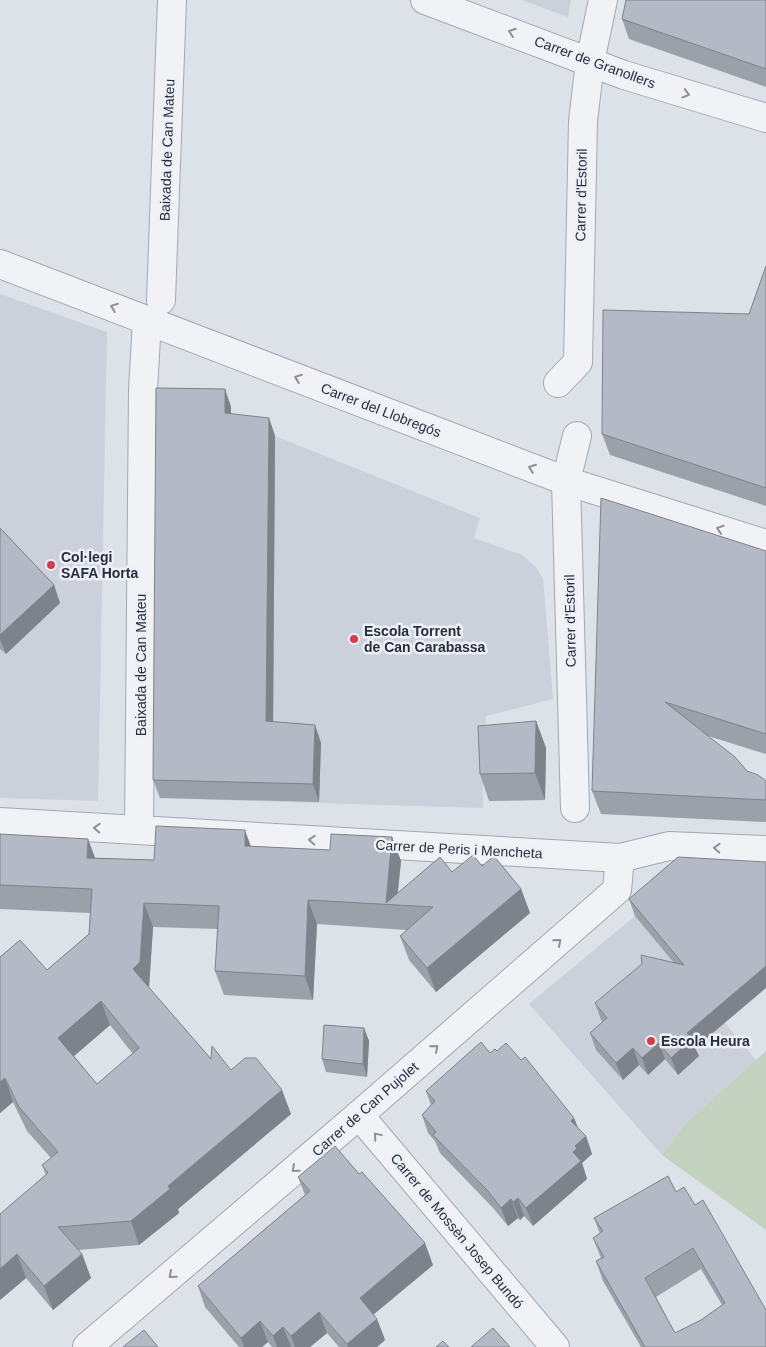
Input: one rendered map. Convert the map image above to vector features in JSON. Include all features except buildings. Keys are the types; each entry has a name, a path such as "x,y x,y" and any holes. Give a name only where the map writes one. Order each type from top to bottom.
{"street":[{"name":"Baixada de Can Mateu","path":"139,830 143,390 154,310 172,0"},
{"name":"Carrer de Granollers","path":"425,0 624,75 766,118"},
{"name":"Carrer d'Estoril","path":"558,383 578,362 583,121 590,62 603,0"},
{"name":"Carrer del Llobregós","path":"0,264 154,310 566,481 766,544"},
{"name":"Carrer d'Estoril","path":"575,808 566,481 577,436"},
{"name":"Carrer de Peris i Mencheta","path":"0,822 620,858 670,846 766,850"},
{"name":"Carrer de Can Pujolet","path":"87,1347 359,1115 617,890 620,858"},
{"name":"Carrer de Mossèn Josep Bundó","path":"359,1115 555,1347"}],"shaded area":[{"path":"522,0 571,0 568,17"},
{"name":"Col·legi SAFA Horta","path":"0,294 107,332 98,801 0,798"},
{"name":"Escola Torrent de Can Carabassa","path":"162,406 231,407 231,431 275,436 480,518 474,538 522,555 536,567 543,579 553,699 486,716 483,759 483,808 160,798"},
{"name":"Escola Heura","path":"635,916 756,1060 685,1124 662,1155 529,1004"}],"green space":[{"path":"766,1051 766,1230 662,1155 685,1124"}],"place":[{"name":"Col·legi SAFA Horta","path":"51,565"},
{"name":"Escola Torrent de Can Carabassa","path":"354,639"},
{"name":"Escola Heura","path":"651,1041"}]}
